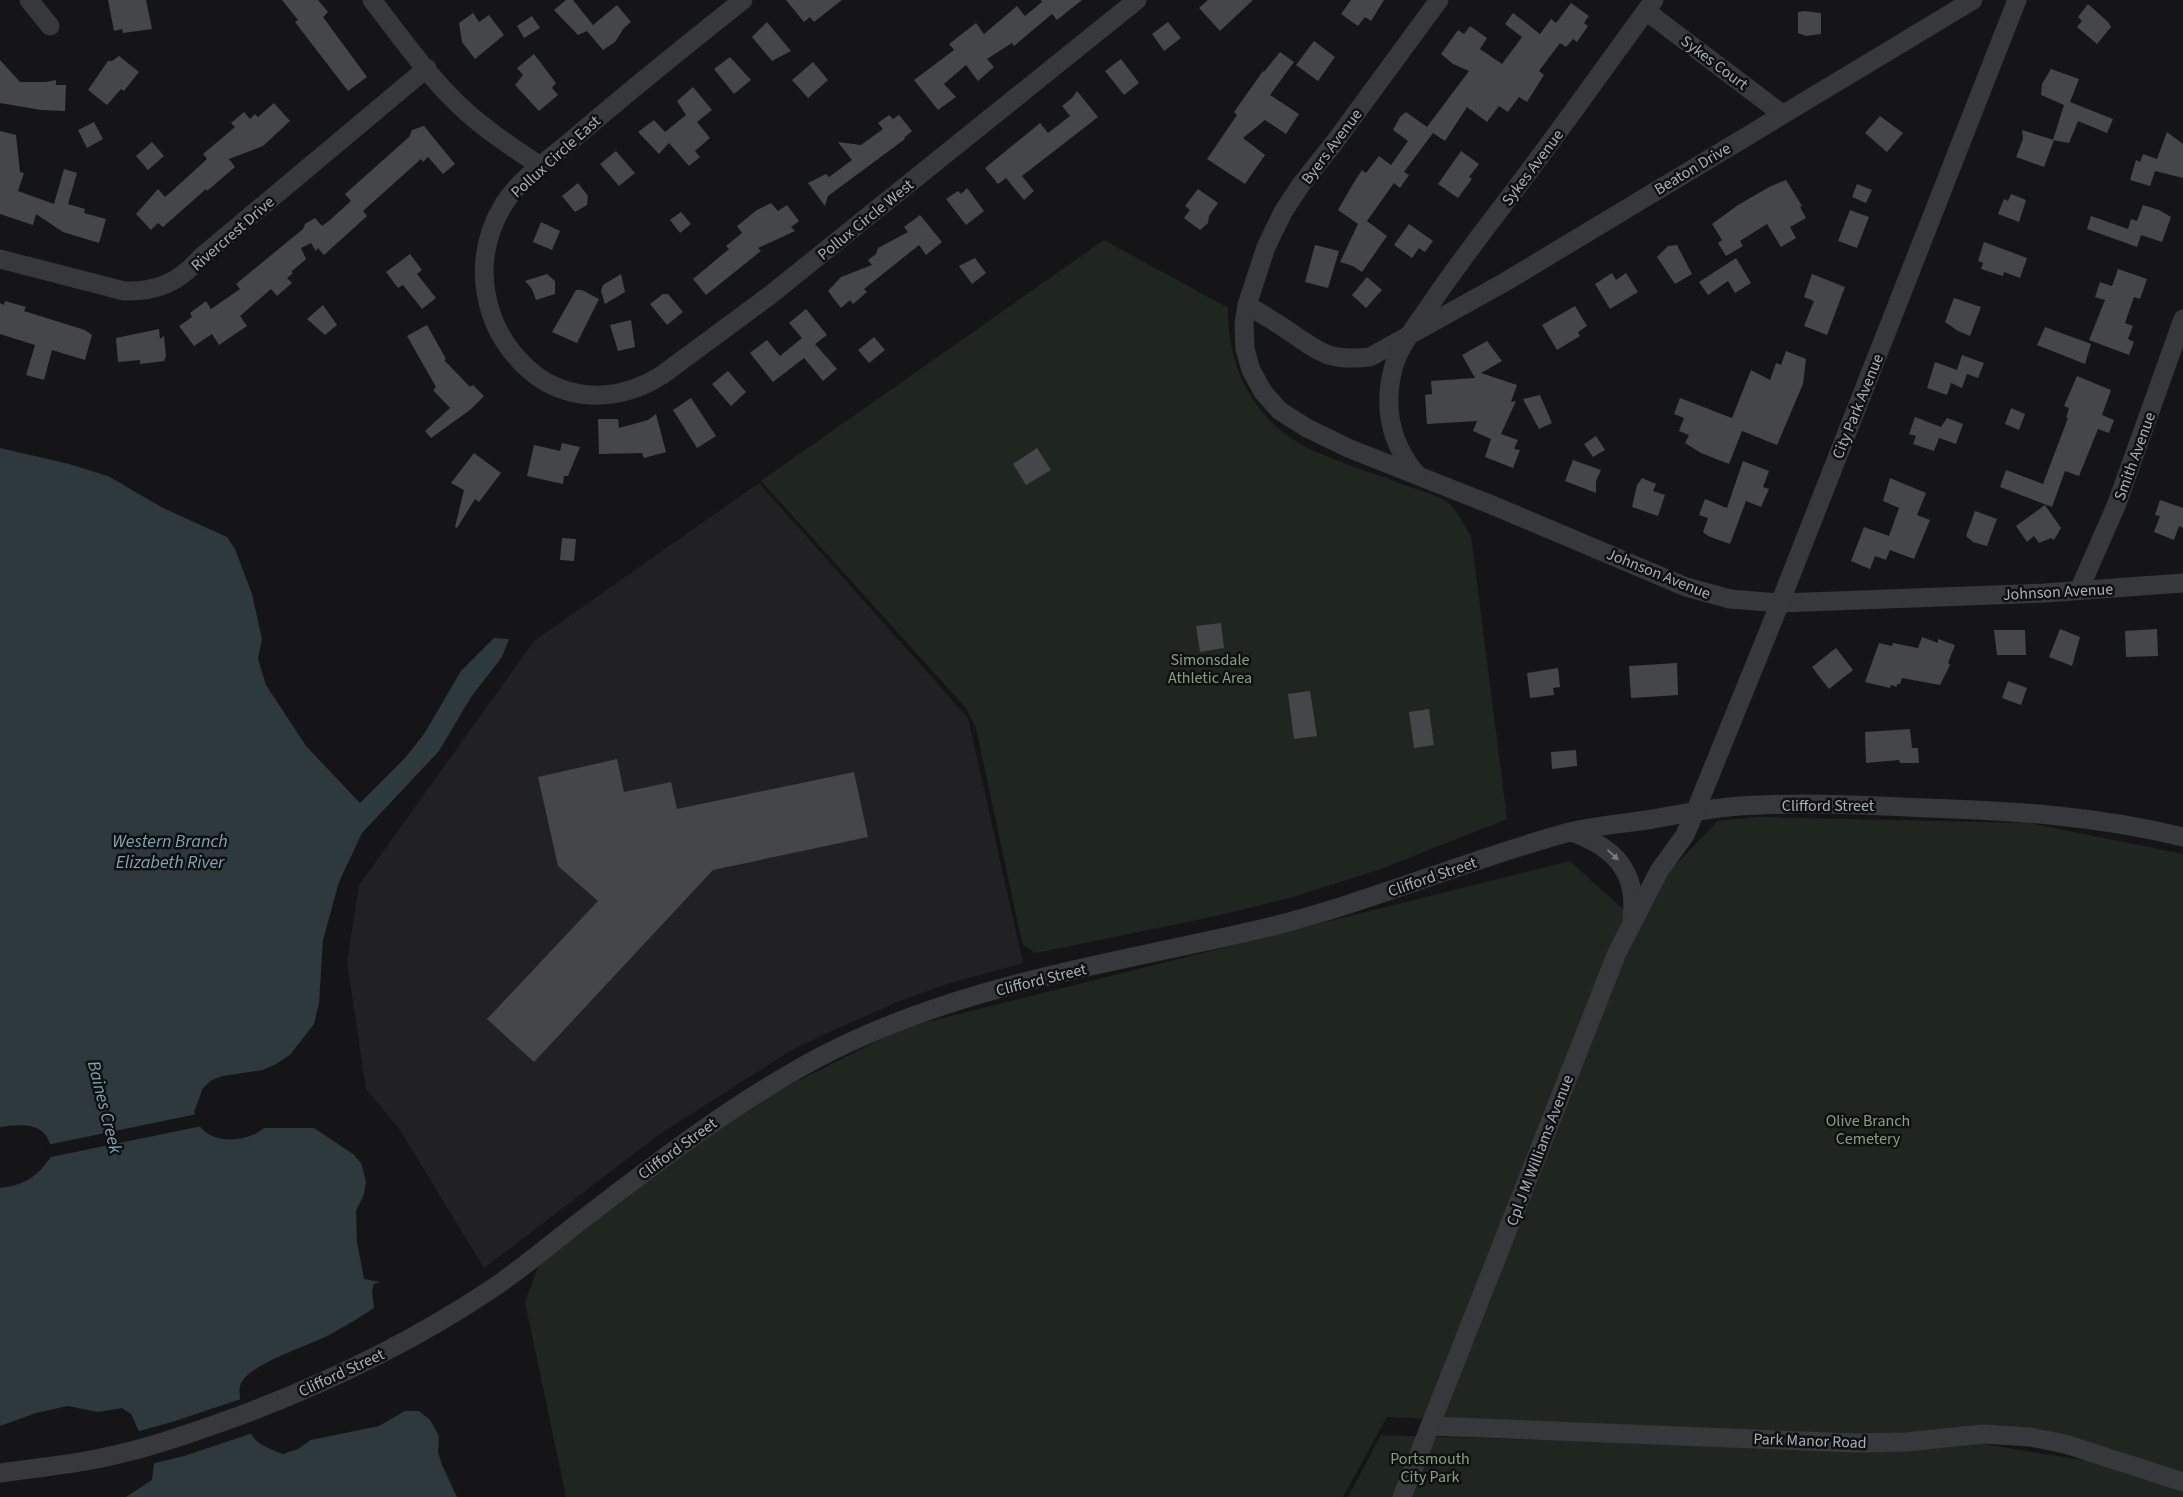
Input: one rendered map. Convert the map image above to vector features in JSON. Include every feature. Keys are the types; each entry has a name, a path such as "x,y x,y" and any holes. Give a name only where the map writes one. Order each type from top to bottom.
{"street":[{"path":"29,0 50,26"},
{"path":"372,0 460,106 482,126 540,166"},
{"name":"Pollux Circle East","path":"574,392 544,380 527,368 506,344 493,320 486,298 483,271 493,225 504,203 520,184 742,0"},
{"name":"Pollux Circle West","path":"574,392 603,396 624,393 648,384 662,375 769,296 1137,0"},
{"name":"Byers Avenue","path":"1247,304 1266,247 1300,186 1439,0"},
{"name":"Beaton Drive","path":"1247,304 1306,345 1333,357 1351,359 1370,357 1506,282 1973,0"},
{"name":"City Park Avenue","path":"1695,812 1780,603 2017,0"},
{"name":"Sykes Court","path":"1650,5 1782,114"},
{"name":"Sykes Avenue","path":"1410,335 1450,275 1544,152 1650,5"},
{"name":"Rivercrest Drive","path":"0,259 124,291 142,292 161,287 178,279 193,267 200,258 427,68"},
{"name":"Johnson Avenue","path":"1247,304 1244,324 1245,341 1251,370 1263,392 1280,411 1307,428 1348,448 1657,573 1686,587 1730,599 1780,603 2079,590 2183,583"},
{"name":"Smith Avenue","path":"2079,590 2116,506 2183,319"},
{"path":"1410,335 1402,347 1393,368 1388,408 1391,429 1398,448 1417,475"},
{"name":"Clifford Street","path":"0,1473 55,1466 128,1452 203,1429 280,1400 376,1356 493,1288 715,1119 749,1097 812,1061 870,1033 928,1009 1012,985 1255,931 1334,910 1453,868 1571,832 1734,806 1820,803 2025,812 2087,818 2183,837"},
{"name":"Cpl J M Williams Avenue","path":"1402,1497 1590,1021 1631,924 1659,871 1685,835 1695,812"},
{"path":"1571,832 1589,838 1604,847 1626,870 1632,888 1631,924"},
{"name":"Park Manor Road","path":"1430,1426 1856,1443 1906,1442 1983,1434 2030,1437 2065,1444 2183,1482"}],"shaded area":[{"path":"759,483 968,718 1023,963 947,984 900,1001 790,1051 660,1134 484,1268 400,1130 366,1089 347,962 359,885 534,641"}],"green space":[{"name":"Simonsdale Athletic Area","path":"1104,240 1228,308 1229,331 1233,352 1239,373 1248,392 1260,409 1292,439 1332,458 1436,496 1447,502 1457,513 1471,536 1507,819 1381,869 1293,897 1216,916 1036,953 1023,945 1021,938 976,728 966,708 761,481"},
{"name":"Olive Branch Cemetery","path":"1758,817 2029,823 2183,854 2183,1478 2102,1452 1999,1425 1889,1439 1387,1417 1343,1497 566,1497 525,1302 543,1254 760,1100 903,1028 1570,861 1636,921 1651,890 1718,821"},
{"name":"Portsmouth City Park","path":"1381,1435 1877,1450 1971,1442 2088,1461 2183,1490 2183,1497 1348,1497"}],"water":[{"name":"Western Branch Elizabeth River","path":"0,448 69,464 108,476 163,508 227,537 235,549 252,594 262,639 258,659 266,685 306,746 360,803 405,758 424,734 461,671 494,638 509,639 502,657 471,697 439,751 362,833 339,882 323,940 319,1003 314,1024 290,1055 276,1064 263,1070 223,1076 212,1080 203,1088 194,1112 202,1129 208,1134 224,1139 250,1136 264,1128 314,1128 353,1154 361,1163 366,1181 364,1194 356,1211 357,1242 364,1279 380,1282 374,1284 372,1291 374,1308 331,1334 269,1361 247,1375 240,1387 241,1402 249,1430 256,1441 283,1454 298,1449 311,1440 379,1426 405,1411 419,1411 430,1420 439,1436 438,1452 457,1497 126,1497 152,1480 154,1464 131,1414 122,1408 98,1412 68,1406 36,1413 0,1426 0,1188 30,1179 51,1157 49,1141 40,1130 28,1126 0,1127"}],"pier":[{"path":"197,1114 202,1126 46,1158 48,1156 47,1145"},
{"path":"244,1398 253,1433 184,1456 151,1464 136,1432"}],"building":[{"path":"108,0 146,0 152,29 123,33 122,29 114,31"},
{"path":"282,0 318,0 328,12 323,17 367,77 348,91 295,22 298,20"},
{"path":"566,0 573,0 593,25 617,5 631,22 624,28 615,42 603,50 587,31 578,35 554,10"},
{"path":"786,0 842,0 814,22 810,17 804,22"},
{"path":"1041,0 1082,0 1057,20 1052,14 1014,46 1012,43 987,59 994,67 978,81 966,65 944,84 956,97 938,110 914,80 954,50 949,44 976,23 984,34 1017,6 1025,16 1042,2"},
{"path":"1208,0 1253,0 1220,31 1199,8"},
{"path":"1351,0 1384,0 1371,21 1365,17 1358,26 1341,14"},
{"path":"1571,3 1589,16 1584,23 1588,26 1577,42 1573,39 1566,47 1560,43 1539,71 1544,75 1527,102 1519,97 1508,112 1499,106 1487,122 1467,107 1445,141 1433,133 1404,172 1409,175 1400,188 1394,183 1367,221 1387,236 1362,272 1353,266 1340,262 1358,224 1338,210 1362,170 1366,173 1379,156 1391,165 1408,141 1393,130 1400,117 1406,112 1427,127 1469,71 1453,64 1441,54 1458,30 1464,34 1470,26 1487,38 1480,49 1502,64 1522,37 1505,24 1513,13 1540,34 1551,19 1556,23"},
{"path":"2088,4 2111,27 2097,44 2077,27 2082,21 2078,17"},
{"path":"1798,12 1821,13 1821,34 1806,36 1798,33"},
{"path":"473,13 479,22 489,15 504,35 475,59 462,42 459,23"},
{"path":"532,16 540,28 524,38 517,26"},
{"path":"767,22 791,51 772,61 752,37"},
{"path":"1168,22 1181,38 1164,51 1152,34"},
{"path":"1314,41 1335,57 1318,81 1296,65"},
{"path":"1280,52 1294,62 1270,95 1299,114 1286,134 1265,120 1243,138 1265,155 1245,184 1207,159 1237,115 1234,112 1263,71"},
{"path":"534,54 556,83 552,88 558,95 539,111 515,85 523,75 517,68"},
{"path":"119,56 139,72 124,91 121,89 107,105 88,90 108,61 112,61"},
{"path":"730,57 751,80 734,94 714,69"},
{"path":"1121,59 1139,83 1124,95 1105,71"},
{"path":"0,60 20,82 56,80 56,85 66,85 65,111 41,110 0,103"},
{"path":"813,62 828,80 808,98 792,80"},
{"path":"2051,69 2079,79 2070,102 2113,119 2107,133 2078,121 2069,143 2053,140 2064,105 2041,95 2042,84"},
{"path":"693,87 712,110 697,122 710,138 695,151 700,157 689,166 669,143 659,154 638,132 654,120 665,132 686,115 677,101"},
{"path":"1077,91 1098,117 1022,176 1034,191 1024,200 1006,178 998,184 985,168 1040,123 1048,133 1070,116 1062,106"},
{"path":"274,103 290,121 263,146 229,159 235,167 207,191 206,189 163,227 158,223 151,230 136,214 158,189 165,197 207,159 203,154 235,127 231,123 244,112 250,119 255,114 258,117"},
{"path":"889,115 893,119 899,115 912,131 905,139 828,196 825,206 808,183 826,174 829,177 852,160 838,142 861,145 883,129 878,123"},
{"path":"1880,116 1903,133 1887,152 1865,133"},
{"path":"94,122 103,139 87,148 78,130"},
{"path":"424,126 455,164 443,174 428,157 423,162 421,159 363,211 367,216 324,255 318,248 316,251 311,243 301,248 306,259 287,278 292,283 277,296 271,289 240,316 247,326 219,345 212,334 194,346 179,326 192,317 190,313 206,301 211,309 240,289 236,284 303,229 305,224 315,218 322,226 330,220 351,201 345,194 409,137 412,130"},
{"path":"2022,130 2054,140 2044,167 2016,157 2023,139"},
{"path":"0,131 16,135 20,172 24,173 18,191 54,204 64,169 77,173 68,204 85,209 84,213 106,219 99,243 63,232 36,214 33,225 0,214"},
{"path":"2167,132 2183,144 2183,178 2155,171 2150,186 2130,180 2136,160 2140,162 2143,154 2157,159"},
{"path":"152,142 164,156 148,170 136,156"},
{"path":"616,151 635,173 619,186 600,164"},
{"path":"1461,151 1479,164 1469,177 1472,179 1458,198 1438,184"},
{"path":"1786,180 1802,206 1800,207 1806,218 1790,227 1796,238 1781,247 1767,224 1740,241 1743,246 1726,256 1718,243 1722,240 1712,224 1738,205 1771,186"},
{"path":"578,183 588,196 587,205 575,212 562,196"},
{"path":"1857,184 1872,190 1866,203 1852,197"},
{"path":"967,188 984,211 966,225 946,199 958,191 961,194"},
{"path":"1198,189 1218,203 1209,216 1208,223 1200,230 1184,218 1190,210 1185,206"},
{"path":"2011,194 2026,200 2019,222 1998,214 2004,199 2008,201"},
{"path":"771,203 778,211 787,205 799,221 791,227 795,231 758,248 761,251 706,295 693,279 729,249 726,246 742,233 737,226 757,210"},
{"path":"2143,205 2159,210 2171,217 2162,242 2141,235 2137,247 2087,229 2091,216 2128,229 2131,219 2137,221"},
{"path":"1850,210 1869,217 1857,248 1838,241"},
{"path":"681,212 691,224 680,233 670,220"},
{"path":"920,215 942,242 926,255 919,245 864,289 867,292 853,304 850,300 841,308 828,291 841,277 872,265 868,260 876,254 878,248 908,232 904,227"},
{"path":"541,222 560,231 552,250 533,242"},
{"path":"1409,224 1433,241 1425,252 1419,248 1412,258 1394,245"},
{"path":"1984,242 2027,258 2020,278 2004,272 2003,276 1981,269 1983,263 1978,261"},
{"path":"1315,245 1339,251 1328,288 1305,282"},
{"path":"1677,245 1692,274 1675,284 1657,257 1668,246"},
{"path":"410,254 422,270 417,274 436,298 422,309 403,285 398,288 386,272"},
{"path":"975,258 986,273 972,284 959,266"},
{"path":"1736,258 1751,283 1735,293 1728,281 1708,295 1699,282"},
{"path":"2118,269 2147,279 2140,299 2134,297 2125,323 2133,326 2128,339 2134,342 2129,355 2089,340 2105,300 2095,297 2100,282 2112,286"},
{"path":"1612,273 1616,280 1626,273 1638,292 1610,309 1595,284"},
{"path":"547,274 555,281 555,294 536,300 532,289 525,281"},
{"path":"621,274 625,292 605,304 601,291 603,285"},
{"path":"1812,274 1845,287 1827,335 1804,326 1814,301 1804,297"},
{"path":"1367,277 1382,290 1366,308 1352,295"},
{"path":"576,290 582,290 599,299 577,343 552,332"},
{"path":"663,294 668,294 683,312 667,325 650,304"},
{"path":"1954,298 1981,307 1970,336 1958,331 1945,322"},
{"path":"5,301 26,307 24,311 85,330 92,335 85,360 52,350 44,380 26,375 35,345 0,334 0,303 4,305"},
{"path":"323,305 337,325 325,335 307,319"},
{"path":"1575,306 1587,326 1578,332 1580,336 1557,350 1542,325"},
{"path":"806,309 827,335 815,344 837,369 823,381 804,358 773,382 750,353 767,340 780,356 802,338 789,323"},
{"path":"631,320 635,347 618,351 610,325"},
{"path":"427,325 446,359 444,360 470,387 473,385 484,396 470,410 431,438 425,431 450,408 433,390 436,387 407,336"},
{"path":"2045,327 2091,344 2085,364 2037,345"},
{"path":"159,329 160,339 164,336 166,356 164,361 140,364 140,360 118,362 116,338"},
{"path":"874,337 885,350 869,363 858,350"},
{"path":"1487,341 1502,361 1481,373 1517,385 1511,402 1516,401 1501,434 1518,440 1514,449 1520,450 1513,468 1485,457 1491,439 1473,431 1477,421 1427,424 1425,395 1432,394 1431,381 1475,378 1462,355"},
{"path":"1786,351 1806,359 1803,384 1777,445 1742,431 1729,464 1701,453 1685,443 1689,435 1679,431 1684,418 1674,414 1680,398 1732,418 1751,370 1770,380 1776,363 1781,365"},
{"path":"1962,355 1984,363 1978,378 1967,374 1962,388 1951,383 1947,395 1927,388 1935,362 1957,370"},
{"path":"728,371 746,392 731,406 712,384"},
{"path":"2077,376 2111,390 2102,415 2114,420 2109,433 2098,429 2079,476 2065,471 2052,507 2000,487 2006,470 2043,484 2068,418 2066,418 2069,408 2064,406"},
{"path":"1540,395 1552,423 1539,429 1523,399"},
{"path":"691,398 716,436 697,448 673,410"},
{"path":"2011,408 2025,414 2019,430 2005,424"},
{"path":"656,414 666,452 644,458 642,453 599,454 598,419 618,419 619,428 648,420"},
{"path":"1915,417 1941,427 1947,418 1963,424 1956,444 1939,438 1934,451 1913,444 1916,436 1909,434"},
{"path":"1596,436 1605,450 1593,457 1584,444"},
{"path":"562,443 580,447 568,476 564,476 563,484 527,476 534,445 560,451"},
{"path":"1037,448 1051,470 1026,485 1013,464"},
{"path":"474,453 501,473 479,502 475,499 457,528 455,527 464,490 451,483"},
{"path":"1573,460 1601,470 1596,481 1596,493 1565,481"},
{"path":"1743,461 1769,471 1763,487 1769,489 1761,507 1746,501 1730,544 1708,536 1703,532 1708,518 1699,515 1705,499 1727,508"},
{"path":"1642,478 1656,484 1653,491 1665,495 1658,516 1632,507 1637,485"},
{"path":"1890,478 1926,493 1917,515 1930,520 1914,559 1890,550 1886,560 1875,556 1870,569 1851,561 1864,527 1889,536 1899,508 1883,501"},
{"path":"2160,500 2183,508 2183,528 2179,526 2174,540 2154,532 2160,516 2155,515"},
{"path":"2045,505 2061,528 2054,540 2051,538 2039,543 2034,536 2027,542 2016,526"},
{"path":"1975,511 1997,519 1987,546 1973,542 1966,536"},
{"path":"562,538 576,539 574,561 560,560"},
{"path":"1221,623 1224,648 1200,652 1196,626"},
{"path":"2060,629 2080,637 2072,666 2049,657"},
{"path":"2157,629 2158,656 2126,657 2125,631"},
{"path":"1994,630 2025,630 2026,655 1997,655"},
{"path":"1922,637 1938,643 1938,639 1955,645 1948,663 1950,665 1940,685 1902,678 1897,687 1891,685 1890,688 1865,682 1879,643 1892,646 1893,643 1918,648"},
{"path":"1836,648 1853,670 1829,689 1812,667"},
{"path":"1677,663 1678,695 1631,698 1629,666"},
{"path":"1558,668 1560,687 1553,688 1554,695 1530,698 1527,673"},
{"path":"2008,681 2027,688 2021,705 2002,698"},
{"path":"1310,691 1317,736 1294,739 1288,694"},
{"path":"1429,709 1434,745 1414,748 1409,712"},
{"path":"1910,729 1912,748 1918,748 1919,763 1900,763 1899,760 1866,763 1865,732"},
{"path":"1576,750 1577,766 1552,769 1551,752"},
{"path":"617,759 624,792 671,782 677,809 854,772 868,837 713,870 534,1062 487,1019 598,901 558,866 538,777"}],"water label":[{"name":"Baines Creek","path":"105,1107"}]}
